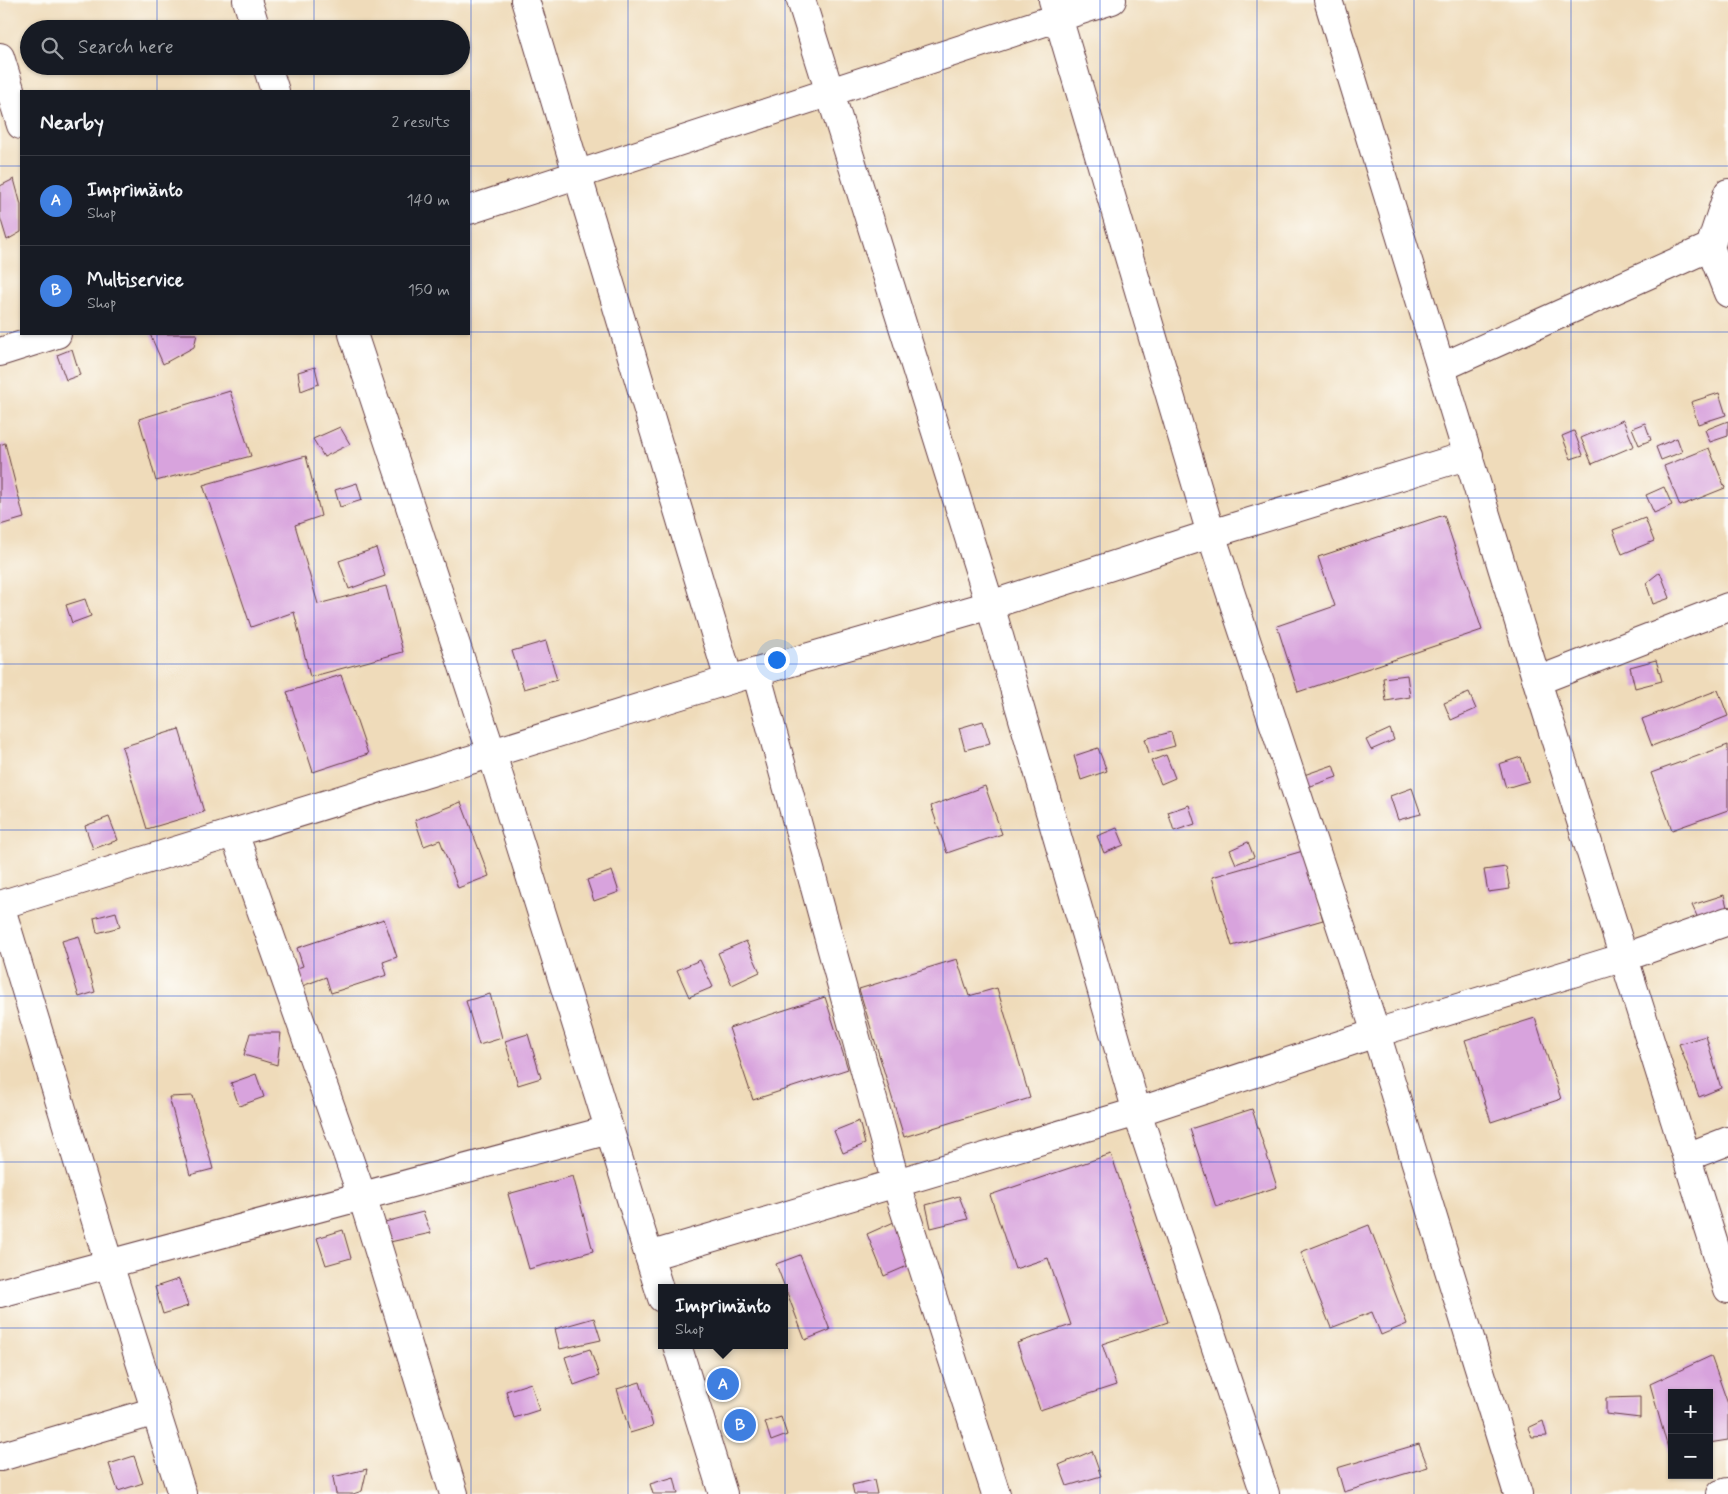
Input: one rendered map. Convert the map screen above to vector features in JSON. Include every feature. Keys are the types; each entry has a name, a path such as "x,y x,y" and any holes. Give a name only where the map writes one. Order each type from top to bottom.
{"street":[{"path":"247,0 253,20"},
{"path":"525,0 579,174 729,680"},
{"path":"801,0 990,605 1137,1112 1265,1494"},
{"path":"470,210 830,92 1056,8 1112,0"},
{"path":"1328,0 1537,681 1728,1288"},
{"path":"1056,8 1211,534 1376,1033 1518,1494"},
{"path":"0,57 20,122"},
{"path":"271,75 275,90"},
{"path":"1728,194 1710,247 1728,293"},
{"path":"1442,367 1710,247"},
{"path":"0,352 54,335"},
{"path":"353,335 492,754 658,1285"},
{"path":"182,1494 109,1264 0,905 729,680 990,605 1211,534 1469,455"},
{"path":"1537,681 1728,607"},
{"path":"756,672 896,1184 996,1494"},
{"path":"234,833 362,1196 454,1494"},
{"path":"649,1256 1137,1112 1376,1033 1625,957 1728,921"},
{"path":"0,1293 609,1130"},
{"path":"1687,1157 1728,1141"},
{"path":"677,1349 723,1494"},
{"path":"0,1457 156,1412"},
{"path":"1721,1494 1728,1492"}],"building":[{"path":"14,179 20,201 20,233 7,240 0,217 0,186"},
{"path":"150,335 197,335 194,347 163,364"},
{"path":"72,349 80,375 66,380 57,355"},
{"path":"315,367 319,384 301,391 298,372"},
{"path":"230,391 251,456 156,481 139,419"},
{"path":"1719,393 1726,415 1698,424 1691,402"},
{"path":"1623,420 1634,446 1592,464 1581,438"},
{"path":"1728,421 1728,436 1710,442 1705,430"},
{"path":"1645,423 1651,440 1639,445 1632,428"},
{"path":"340,427 350,444 324,457 313,439"},
{"path":"1574,431 1583,455 1571,459 1562,436"},
{"path":"1677,438 1682,452 1661,460 1656,447"},
{"path":"5,443 24,518 0,525 0,445"},
{"path":"1709,448 1725,488 1680,506 1664,466"},
{"path":"306,456 321,516 295,525 318,604 386,586 403,652 310,677 294,612 251,627 203,485"},
{"path":"357,483 362,500 340,507 335,490"},
{"path":"1664,487 1672,505 1654,513 1646,495"},
{"path":"1444,515 1482,630 1298,692 1277,626 1335,606 1318,557"},
{"path":"1645,518 1654,541 1622,554 1613,530"},
{"path":"376,548 385,576 349,589 339,561"},
{"path":"1660,572 1670,598 1653,604 1646,583"},
{"path":"85,599 91,616 72,623 66,605"},
{"path":"546,641 557,680 524,689 512,651"},
{"path":"1656,660 1662,681 1635,688 1630,667"},
{"path":"341,675 368,754 313,772 287,692"},
{"path":"1407,675 1410,697 1386,701 1383,678"},
{"path":"1718,690 1728,716 1652,746 1642,719"},
{"path":"1469,693 1476,709 1451,720 1444,703"},
{"path":"983,721 990,743 965,750 959,728"},
{"path":"179,729 204,812 147,829 122,747"},
{"path":"1390,729 1394,740 1371,750 1366,740"},
{"path":"1171,732 1175,746 1149,753 1145,739"},
{"path":"1728,745 1728,810 1672,830 1651,773"},
{"path":"1098,748 1107,771 1081,780 1074,756"},
{"path":"1166,755 1175,778 1161,784 1151,761"},
{"path":"1521,757 1529,781 1506,788 1499,764"},
{"path":"1333,765 1337,777 1305,788 1301,776"},
{"path":"985,786 1002,834 947,853 931,806"},
{"path":"1412,788 1421,814 1398,820 1390,796"},
{"path":"461,802 489,876 458,888 440,840 424,846 415,820"},
{"path":"1189,805 1195,824 1174,831 1168,812"},
{"path":"109,817 118,840 93,849 85,826"},
{"path":"1117,828 1124,845 1104,853 1097,836"},
{"path":"1248,842 1254,857 1236,864 1230,850"},
{"path":"1303,851 1323,920 1232,946 1212,877"},
{"path":"1506,867 1510,889 1488,892 1484,870"},
{"path":"612,871 619,892 594,901 587,880"},
{"path":"1724,895 1728,911 1700,923 1692,905"},
{"path":"116,912 120,927 97,933 94,918"},
{"path":"384,919 397,957 383,962 387,975 331,993 326,977 297,988 292,970 303,966 297,948"},
{"path":"79,936 95,992 79,997 62,941"},
{"path":"746,941 760,972 732,985 718,953"},
{"path":"957,959 969,996 997,988 1030,1098 904,1137 859,989"},
{"path":"700,960 713,987 689,997 677,970"},
{"path":"490,994 502,1038 479,1045 466,1001"},
{"path":"825,997 848,1069 753,1100 729,1028"},
{"path":"1535,1018 1561,1099 1491,1122 1465,1040"},
{"path":"250,1033 281,1033 277,1065 244,1055"},
{"path":"528,1034 541,1078 518,1085 505,1041"},
{"path":"1706,1036 1721,1088 1699,1097 1679,1044"},
{"path":"256,1074 264,1097 239,1106 231,1083"},
{"path":"193,1096 213,1169 190,1175 169,1097"},
{"path":"1252,1109 1277,1187 1216,1207 1190,1129"},
{"path":"859,1121 865,1144 843,1153 834,1131"},
{"path":"1111,1154 1168,1322 1102,1344 1116,1385 1040,1410 1017,1343 1071,1325 1048,1258 1015,1269 990,1195"},
{"path":"573,1176 593,1251 529,1269 508,1194"},
{"path":"959,1196 968,1219 931,1228 926,1205"},
{"path":"423,1212 431,1233 390,1242 385,1222"},
{"path":"894,1222 912,1264 884,1276 867,1234"},
{"path":"1369,1225 1407,1324 1381,1335 1372,1312 1331,1328 1301,1252"},
{"path":"343,1230 351,1258 326,1265 317,1238"},
{"path":"800,1255 830,1330 805,1340 788,1295 788,1284 784,1284 776,1264"},
{"path":"179,1279 188,1306 163,1314 155,1287"},
{"path":"594,1318 601,1340 560,1349 555,1329"},
{"path":"590,1349 599,1376 574,1385 565,1357"},
{"path":"1711,1356 1728,1404 1728,1440 1713,1442 1713,1389 1668,1389 1668,1448 1650,1384"},
{"path":"640,1382 653,1426 630,1433 617,1389"},
{"path":"531,1383 539,1410 514,1418 506,1391"},
{"path":"1640,1397 1640,1418 1606,1414 1606,1398"},
{"path":"781,1417 787,1435 771,1441 765,1422"},
{"path":"1543,1421 1547,1436 1532,1437 1528,1428"},
{"path":"1419,1444 1428,1467 1344,1492 1337,1468"},
{"path":"1092,1451 1101,1476 1067,1486 1059,1465"},
{"path":"134,1456 143,1483 118,1491 109,1464"},
{"path":"367,1469 362,1491 353,1494 336,1494 333,1477"},
{"path":"674,1477 678,1494 653,1494 650,1484"},
{"path":"874,1480 877,1494 854,1494 852,1485"}],"place":[{"name":"Imprimänto","path":"723,1384"},
{"name":"Multiservice","path":"740,1425"}]}
